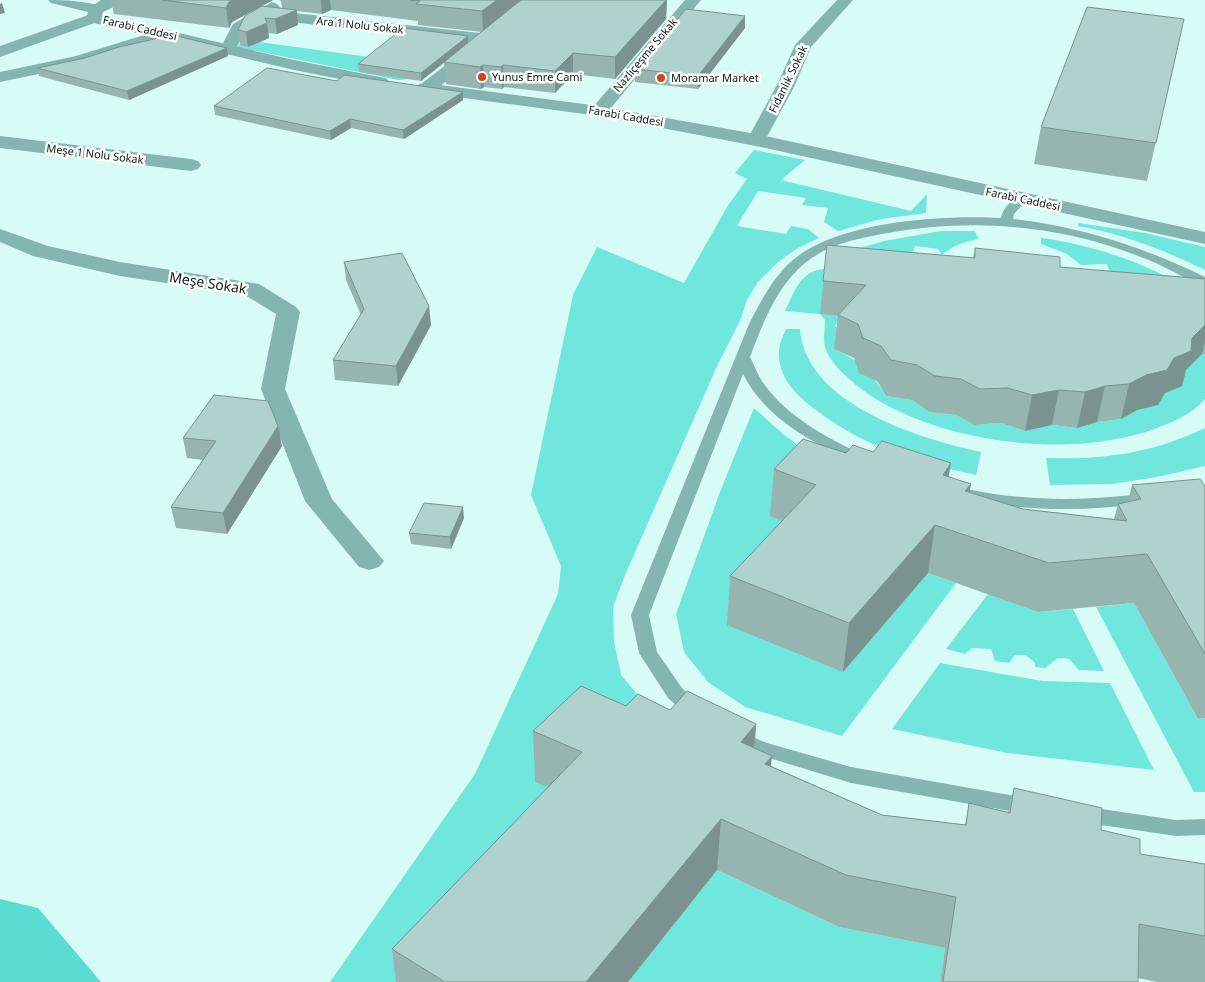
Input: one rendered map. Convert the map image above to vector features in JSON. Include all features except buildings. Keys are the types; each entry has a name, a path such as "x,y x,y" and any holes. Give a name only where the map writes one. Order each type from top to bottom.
{"street":[{"name":"Farabi Caddesi","path":"56,0 95,14 164,34 334,74 599,111 756,140 1205,238"},
{"path":"0,52 95,14 113,0"},
{"path":"228,49 239,27 285,0"},
{"name":"Nazlıçeşme Sokak","path":"599,111 693,0"},
{"name":"Fidanlık Sokak","path":"756,140 786,85 803,45 845,0"},
{"name":"Ara 1 Nolu Sokak","path":"260,14 489,39"},
{"path":"427,88 502,28"},
{"path":"0,77 80,60 164,34"},
{"name":"Meşe 1 Nolu Sokak","path":"0,142 191,166"},
{"name":"Meşe Sokak","path":"0,235 41,251 120,269 251,289 288,312 273,389 319,501 369,561"}],"lane":[{"path":"1007,221 1008,213 1022,198"},
{"path":"1048,810 851,775 760,748 714,727 675,693 648,653 640,615 743,357 773,291 793,266 816,250 841,239 886,228 957,220 1007,221 1067,230 1134,248 1176,266 1205,282"},
{"path":"804,259 823,261"},
{"path":"743,357 759,388 784,414 822,441 880,468"},
{"path":"956,491 1007,501 1069,504 1129,501 1166,496"},
{"path":"1067,812 1176,828 1205,827"}],"shaded area":[{"path":"244,40 435,66 421,78 398,80 237,47"},
{"path":"754,150 805,160 781,180 911,211 927,194 926,213 881,219 838,231 824,222 828,208 802,205 806,198 758,191 737,226 786,234 791,226 808,229 819,238 796,249 777,263 758,282 747,300 740,321 718,364 625,575 613,607 614,641 621,675 649,708 583,802 416,982 330,982 475,774 558,594 561,566 531,495 573,295 597,247 684,283 727,207 747,179 735,173"},
{"path":"1078,223 1145,233 1205,247 1205,270 1143,243 1111,233 1078,226"},
{"path":"941,231 975,231 978,239 959,244 942,255 938,249 915,246 911,256 853,250 884,241"},
{"path":"1041,238 1093,248 1144,266 1176,282 1110,274 1107,264 1081,265 1067,254 1041,244"},
{"path":"823,269 960,283 820,314 785,311 803,278"},
{"path":"820,314 842,316 835,326 846,336 835,349 864,368 886,396 912,400 929,412 956,415 974,425 1001,423 1025,431 1052,425 1077,428 1097,422 1121,419 1187,352 1205,354 1205,399 1189,413 1177,420 1122,438 1084,443 1043,444 1001,441 960,433 921,421 886,405 856,385 838,368 827,353 824,341 825,320"},
{"path":"786,329 800,329 807,355 822,378 843,397 870,414 898,427 928,438 981,452 976,475 890,451 850,432 812,407 790,386 780,366 779,350"},
{"path":"754,408 783,434 808,452 811,532 843,672 928,573 956,583 842,736 745,707 708,682 684,652 676,614 720,492"},
{"path":"1205,428 1205,466 1157,477 1112,484 1050,485 1046,458 1088,458 1128,453 1166,444"},
{"path":"988,594 1038,612 1073,609 1104,671 1079,670 1069,659 1058,658 1045,668 1035,667 1035,663 1026,655 1015,655 1009,663 995,661 991,649 972,648 965,654 946,649"},
{"path":"1134,603 1198,719 1205,718 1205,792 1194,792 1096,607"},
{"path":"940,663 1043,681 1110,683 1154,770 1007,753 892,729"},
{"path":"717,870 839,927 945,948 940,982 628,982"},
{"path":"0,899 38,908 101,982 0,982"}],"place":[{"name":"Yunus Emre Cami","path":"482,77"},
{"name":"Moramar Market","path":"661,78"}]}
